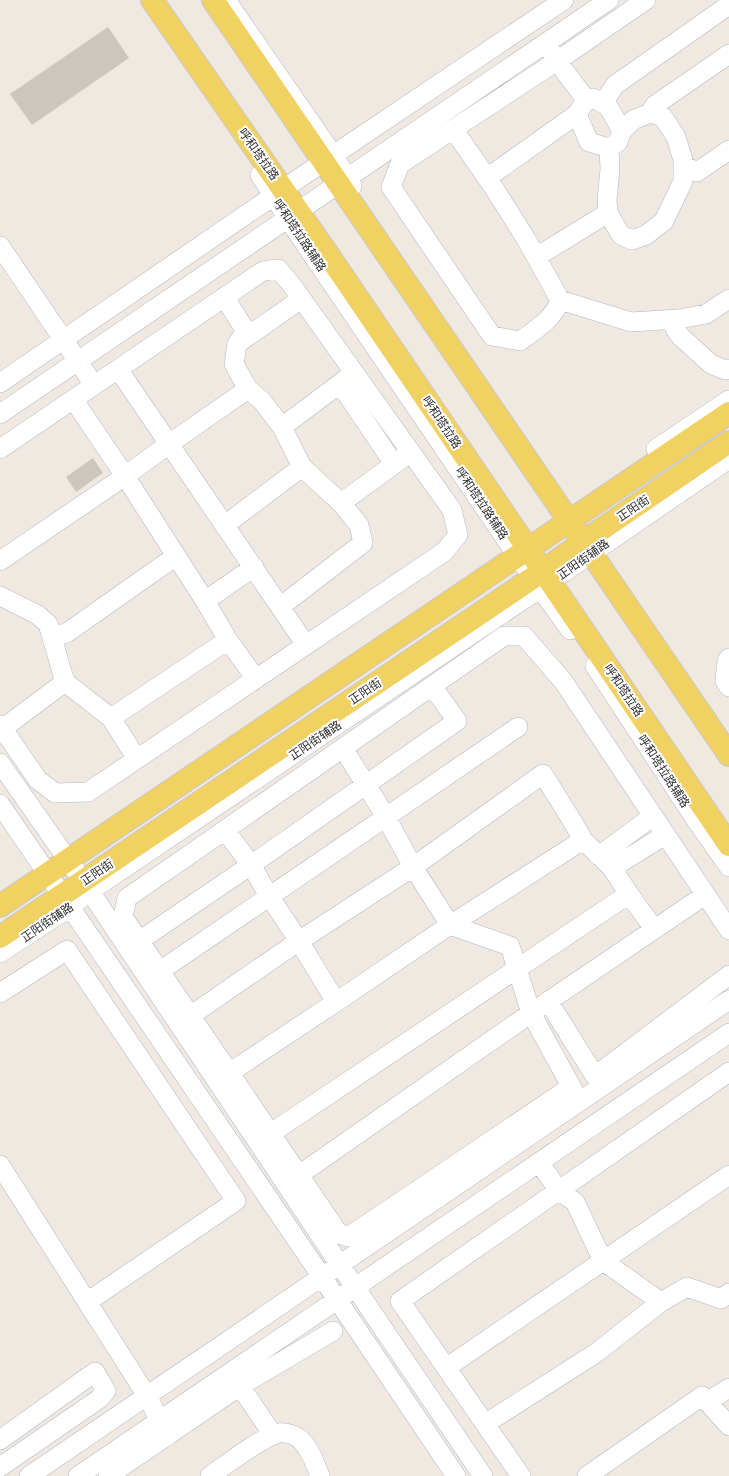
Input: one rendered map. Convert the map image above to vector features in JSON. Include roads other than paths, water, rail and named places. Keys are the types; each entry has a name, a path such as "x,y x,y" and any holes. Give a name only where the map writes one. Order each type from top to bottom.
{"main road":[{"name":"呼和塔拉路","path":"152,0 293,215 521,549 729,845"},
{"path":"213,0 328,158 591,545 729,755"},
{"path":"0,906 45,869 521,549 570,514 729,413"},
{"name":"正阳街","path":"0,937 66,901 542,579 591,545 729,442"}],"street":[{"name":"呼和塔拉路辅路","path":"142,0 279,193"},
{"path":"226,0 328,158"},
{"path":"0,414 70,351 279,193 328,158 564,0"},
{"path":"0,383 70,351 293,215 609,0"},
{"path":"560,300 558,307 544,324 520,341 492,336 392,187 400,164 557,61 646,0"},
{"path":"487,178 589,106 615,85 729,5"},
{"path":"546,43 589,106 589,142 609,148"},
{"path":"609,148 618,142 622,131 633,120 650,113 655,105 729,54"},
{"path":"589,106 608,106 622,131"},
{"path":"609,148 610,169 607,200 608,213 621,235 632,240 646,235 664,221 683,180 683,160 676,137 663,117 650,113"},
{"path":"453,129 487,178 526,239 560,300 631,322 679,319 706,314 729,299"},
{"path":"683,164 697,172 729,150"},
{"path":"536,257 608,213"},
{"path":"0,246 94,385"},
{"path":"0,449 263,271 278,269 301,299 347,378 394,464"},
{"path":"224,297 246,331 237,344 234,364 248,389 262,401 282,427 302,467 341,503 359,526 363,543 280,607"},
{"path":"237,344 301,299"},
{"path":"679,319 675,329 681,337 711,364 725,370 729,369"},
{"path":"118,369 306,645"},
{"path":"282,427 347,378"},
{"path":"65,682 1,727 38,780 55,793 88,792 444,552 458,535 452,510 411,452 347,378"},
{"path":"0,560 125,476 168,444 248,389"},
{"path":"73,399 125,476 205,601 228,640 256,679"},
{"path":"570,514 729,400"},
{"path":"341,503 411,452"},
{"name":"正阳街辅路","path":"591,545 729,459"},
{"path":"225,525 302,467"},
{"path":"591,545 729,737"},
{"path":"52,638 68,632 176,556"},
{"path":"205,601 254,568"},
{"name":"呼和塔拉路辅路","path":"542,579 585,651 696,820 729,867"},
{"path":"0,596 38,615 48,624 65,682 111,718 137,759"},
{"path":"729,930 563,681 524,636 504,636 127,898 123,917 339,1234 348,1237 575,1094 729,1000"},
{"path":"111,718 228,640"},
{"path":"729,658 727,661 725,681 729,687"},
{"path":"139,941 457,722 432,686"},
{"path":"160,971 518,727"},
{"path":"343,748 386,817 413,867 450,925 510,946 531,1012 575,1094"},
{"path":"0,763 87,886 483,1476"},
{"path":"190,1016 299,941 413,867 543,774 583,840 606,862 654,929"},
{"path":"0,804 456,1476"},
{"path":"606,862 653,816"},
{"path":"225,830 251,865 336,1002"},
{"path":"606,862 665,834"},
{"path":"229,1073 450,925 583,840"},
{"path":"0,893 45,869"},
{"path":"271,1133 629,894"},
{"path":"299,1175 531,1012 705,895"},
{"name":"正阳街辅路","path":"0,953 66,901"},
{"path":"0,993 66,950 236,1201 87,1302"},
{"path":"598,1081 729,975"},
{"path":"548,1001 598,1081"},
{"path":"108,1476 163,1429 336,1300 729,1033"},
{"path":"521,1476 400,1301 729,1072"},
{"path":"29,1476 340,1265 575,1094"},
{"path":"539,1162 559,1191 575,1202 603,1262 661,1302"},
{"path":"0,1166 147,1396 163,1429"},
{"path":"446,1368 729,1175"},
{"path":"485,1424 596,1353 661,1302 687,1287 721,1299 729,1293"},
{"path":"78,1476 240,1386 333,1331"},
{"path":"0,1440 95,1372 106,1390 100,1399 0,1467"},
{"path":"240,1386 273,1435"},
{"path":"707,1402 729,1388"},
{"path":"586,1476 702,1396 729,1426"},
{"path":"210,1476 264,1439 279,1433 290,1434 301,1440 309,1450 320,1476"}]}
